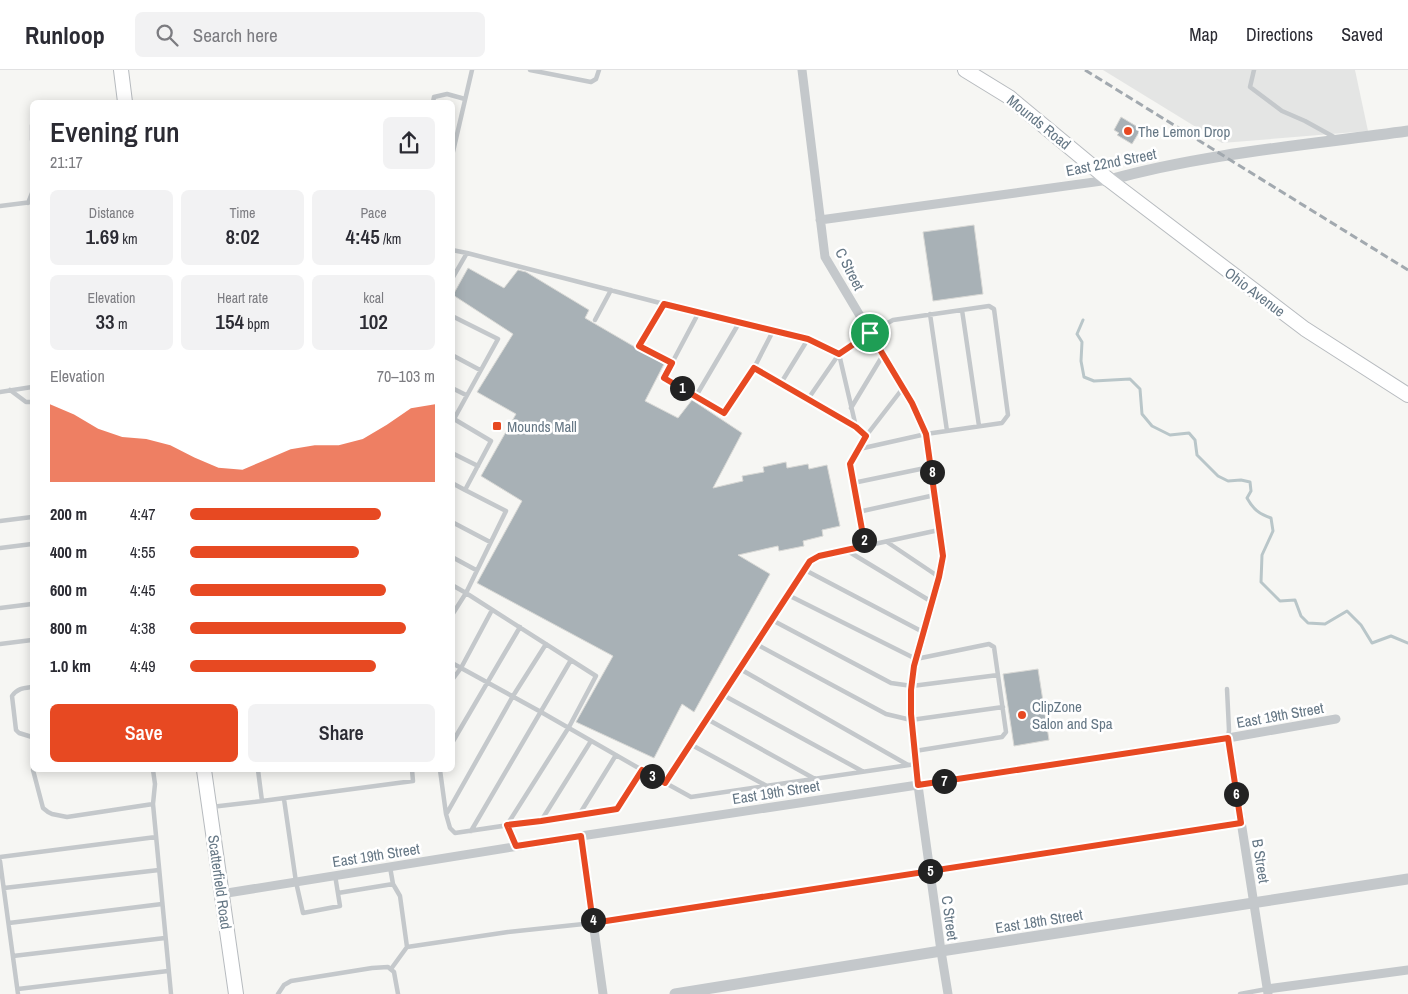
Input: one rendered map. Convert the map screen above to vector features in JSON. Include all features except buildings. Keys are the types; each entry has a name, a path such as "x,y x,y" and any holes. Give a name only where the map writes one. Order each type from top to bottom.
{"main road":[{"path":"121,70 125,100"},
{"name":"Mounds Road","path":"965,70 1009,97 1109,180"},
{"name":"Ohio Avenue","path":"1109,180 1305,329 1408,395"},
{"name":"Scatterfield Road","path":"204,772 236,994"}],"street":[{"name":"C Street","path":"802,70 826,257 912,403 926,434 943,556 916,659 912,686 911,720 914,751 912,765 918,785 948,994"},
{"name":"East 22nd Street","path":"820,220 1109,180 1145,170 1223,156 1408,131"},
{"name":"East 19th Street","path":"221,894 516,846 1228,738 1336,719"},
{"name":"B Street","path":"1228,738 1268,992"},
{"path":"581,836 603,994"},
{"name":"East 18th Street","path":"675,994 1408,879"},
{"path":"1268,992 1408,970"}],"lane":[{"path":"455,143 472,70"},
{"path":"530,70 591,82 596,79 599,70"},
{"path":"1254,70 1250,87 1282,111 1340,140"},
{"path":"433,100 434,97 447,94 465,99"},
{"path":"0,206 30,203"},
{"path":"455,251 808,339 839,354"},
{"path":"455,274 467,253"},
{"path":"595,320 611,290"},
{"path":"664,304 639,346 672,363"},
{"path":"808,399 839,354 893,320 989,306 994,310 1008,415 1002,423 926,434 858,449"},
{"path":"962,310 979,426"},
{"path":"699,312 664,378 724,413 754,368 773,331"},
{"path":"930,314 947,431"},
{"path":"455,318 498,339 455,415"},
{"path":"696,396 739,323"},
{"path":"781,383 808,339"},
{"path":"839,354 856,427"},
{"path":"851,408 883,355"},
{"path":"455,356 480,370"},
{"path":"754,368 856,427 866,436"},
{"path":"0,392 30,387"},
{"path":"865,546 850,464 866,436 903,388"},
{"path":"10,390 26,402 30,402"},
{"path":"455,390 466,395"},
{"path":"455,420 492,441 465,490"},
{"path":"455,454 478,466"},
{"path":"853,483 931,466"},
{"path":"455,485 506,511 466,593 455,610"},
{"path":"858,512 935,495"},
{"path":"0,521 30,517"},
{"path":"455,524 490,542"},
{"path":"665,783 810,561 819,556 939,530"},
{"path":"887,542 939,577"},
{"path":"0,548 30,544"},
{"path":"846,550 932,602"},
{"path":"455,559 476,570"},
{"path":"805,570 923,632"},
{"path":"455,587 596,676 568,727 507,825"},
{"path":"788,595 916,659 990,644 994,647 1006,732 1002,737 914,751"},
{"path":"0,608 30,604"},
{"path":"455,676 492,610"},
{"path":"772,620 891,683 912,686 998,675"},
{"path":"455,738 520,628"},
{"path":"0,644 30,640"},
{"path":"446,814 513,696 546,644"},
{"path":"756,644 886,714 911,720 1003,707"},
{"path":"471,831 571,660"},
{"path":"455,665 691,797 912,765"},
{"path":"740,669 912,765"},
{"path":"30,687 20,689 12,696 16,730 30,737"},
{"path":"1227,689 1228,738"},
{"path":"723,694 863,772"},
{"path":"707,719 815,779"},
{"path":"541,821 591,741"},
{"path":"690,744 766,786"},
{"path":"579,815 616,755"},
{"path":"440,772 446,814 450,828 455,833 617,809 642,770"},
{"path":"34,772 43,808 52,814 68,817 153,804"},
{"path":"153,772 155,784 153,804 170,994"},
{"path":"258,772 262,802"},
{"path":"209,807 262,802 413,781 412,772"},
{"path":"284,799 296,882 303,913 340,906 335,875"},
{"path":"407,947 508,932 593,923 1241,823"},
{"path":"507,825 516,846"},
{"path":"0,857 156,837"},
{"path":"0,861 18,992 168,971"},
{"path":"390,866 393,884 400,896 407,947 392,969"},
{"path":"4,888 159,870"},
{"path":"338,893 393,884"},
{"path":"8,923 162,904"},
{"path":"13,956 165,938"},
{"path":"278,994 284,984 291,981 382,967 392,969"},
{"path":"392,969 398,994"},
{"path":"1240,994 1268,992"}],"shaded area":[{"path":"1103,70 1355,70 1368,131 1222,143"}],"waterway":[{"path":"1083,320 1077,334 1082,342 1081,361 1084,377 1094,381 1130,379 1140,389 1142,414 1152,426 1170,435 1189,433 1195,440 1197,455 1218,476 1228,481 1241,480 1250,482 1251,491 1247,498 1257,511 1271,518 1273,531 1262,555 1261,582 1280,601 1295,600 1301,616 1308,623 1325,624 1347,611 1361,625 1372,643 1391,636 1408,643"}],"railway":[{"path":"1085,70 1408,270"}],"place":[{"name":"The Lemon Drop","path":"1128,131"},
{"name":"Mounds Mall","path":"497,426"},
{"name":"ClipZone Salon and Spa","path":"1022,715"}],"route":[{"path":"664,304 808,339 839,354 870,333 912,403 926,434 943,556 914,666 911,690 911,714 918,785 1228,738 1241,823 593,923 581,836 516,846 507,825 617,809 642,770 665,783 810,561 819,556 865,546 850,464 866,436 856,427 754,368 724,413 664,378 672,363 639,346 664,304"}]}
